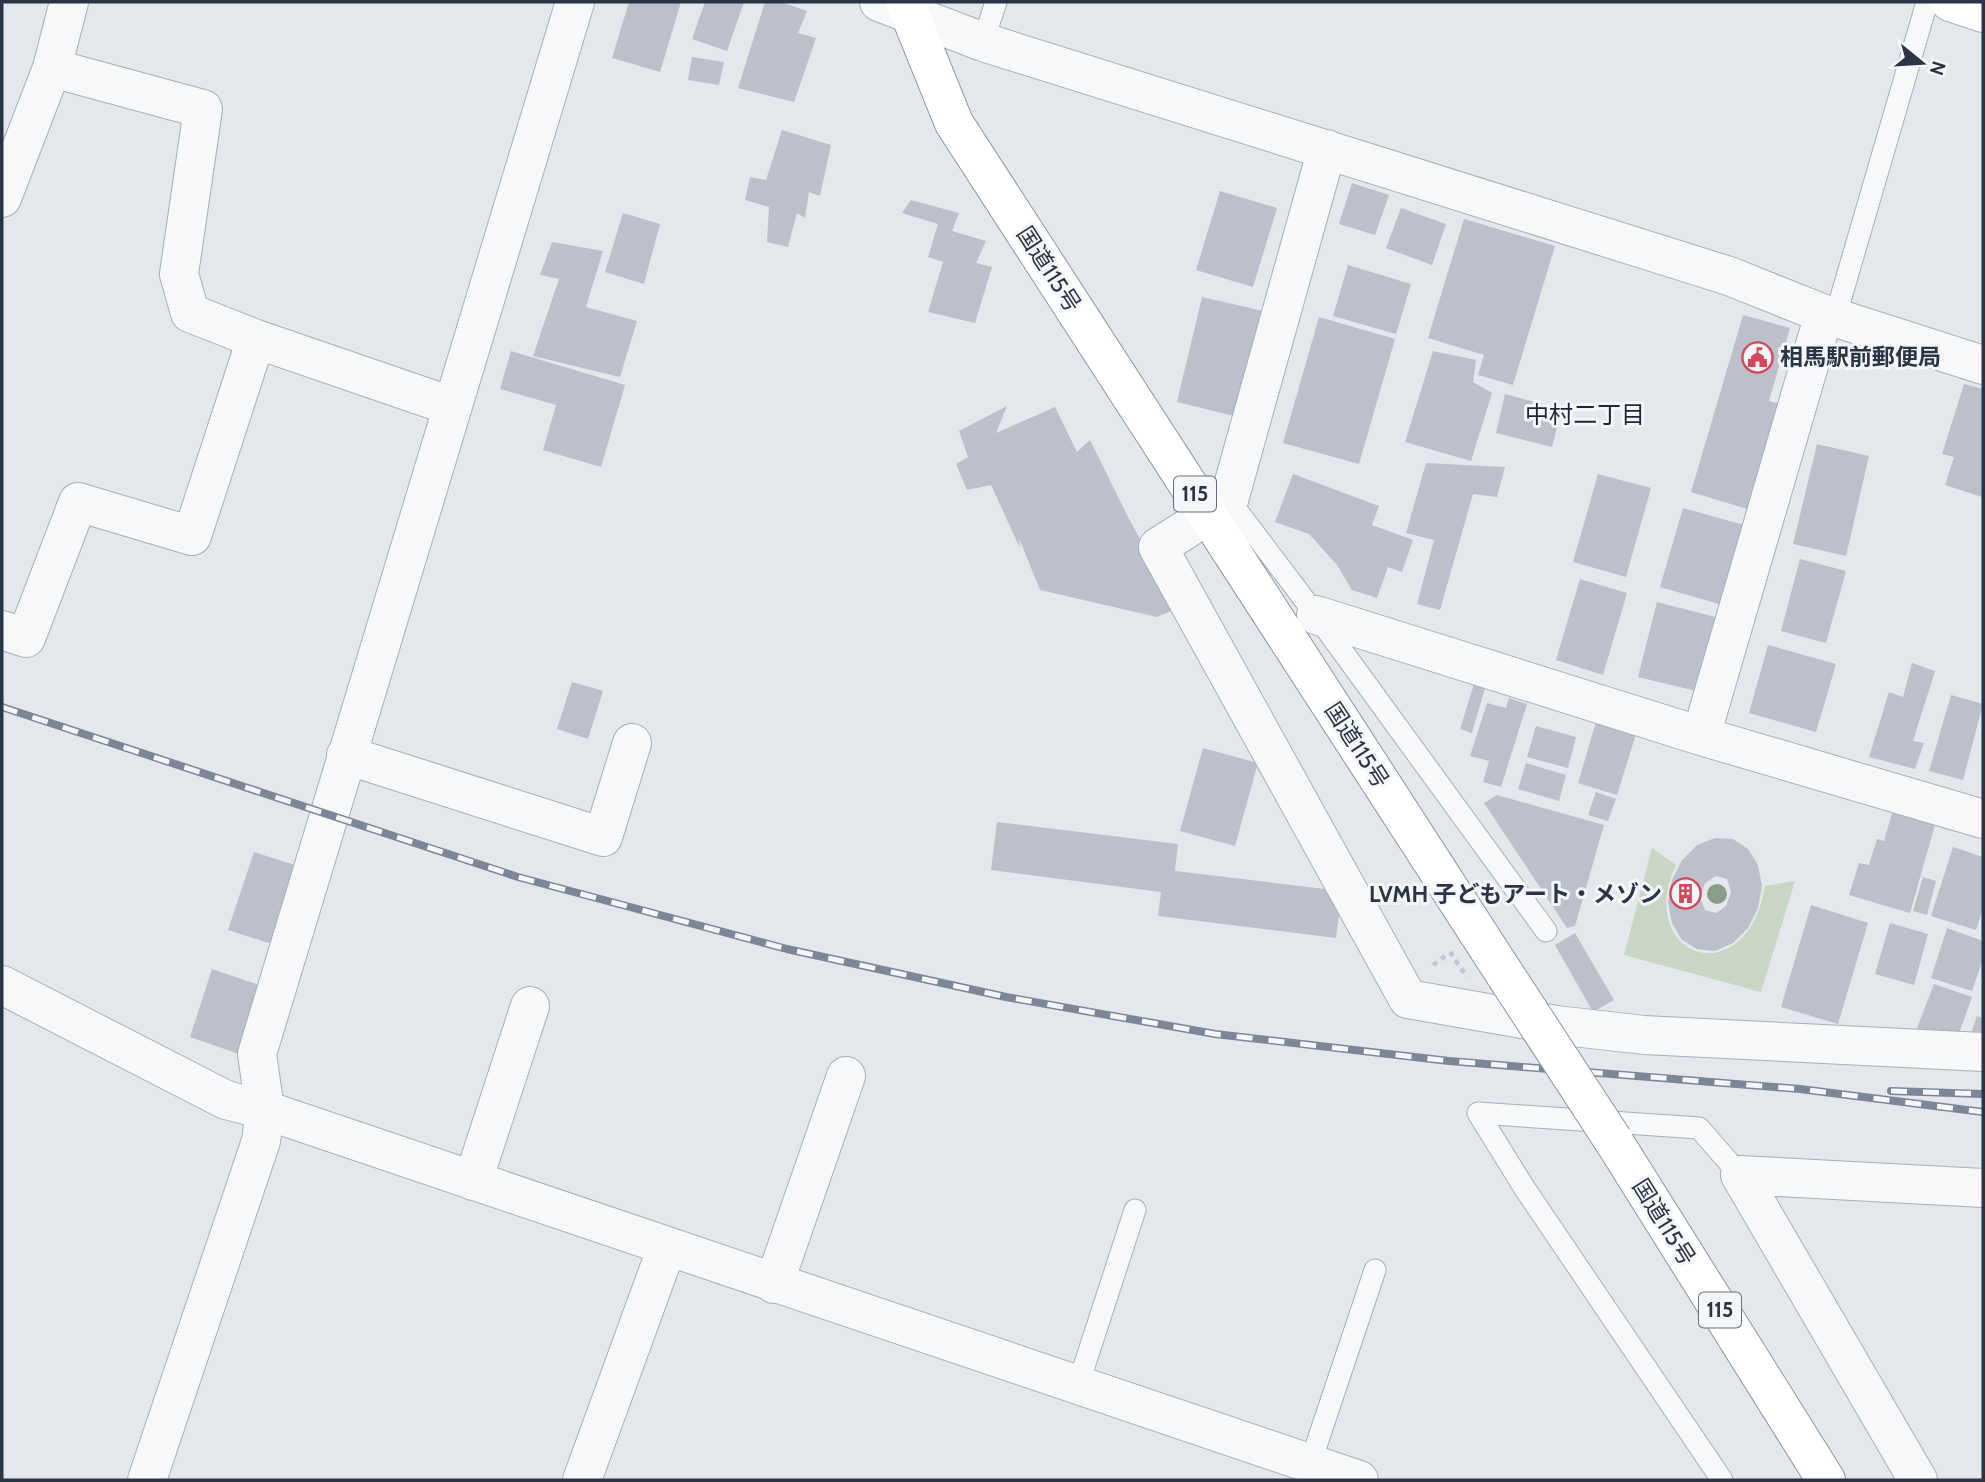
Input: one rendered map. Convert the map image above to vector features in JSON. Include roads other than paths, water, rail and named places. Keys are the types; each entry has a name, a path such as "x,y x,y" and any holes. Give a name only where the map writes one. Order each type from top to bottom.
{"main road":[{"path":"1950,2 1983,13"},
{"name":"国道115号","path":"898,6 954,123 1613,1140 1826,1480"}],"street":[{"path":"2,198 52,68 69,2"},
{"path":"147,1480 261,1141 265,1110 257,1054 575,2"},
{"path":"898,6 983,42 1728,276 1829,316 1983,365"},
{"path":"52,68 203,109 178,274 190,313 256,339 451,406"},
{"path":"1327,149 1211,512 1158,547 1408,999 1556,1025 1644,1035 1983,1052"},
{"path":"1701,736 1829,316"},
{"path":"2,630 26,638 78,502 192,537 256,339"},
{"path":"1316,615 1701,736 1983,819"},
{"path":"346,755 603,837 632,743"},
{"path":"2,985 226,1100 265,1110 1359,1480"},
{"path":"473,1181 530,1006"},
{"path":"775,1284 846,1076"},
{"path":"1740,1175 1983,1188"},
{"path":"1740,1175 1918,1480"},
{"path":"582,1480 667,1247"}],"lane":[{"path":"983,42 996,2"},
{"path":"1829,316 1927,2"},
{"path":"1211,512 1316,615 1546,930"},
{"path":"1722,1480 1533,1200 1478,1113 1699,1128 1740,1175"},
{"path":"1078,1385 1135,1210"},
{"path":"1310,1464 1375,1270"}],"railway":[{"path":"2,707 518,877 787,949 1006,997 1215,1034 1449,1061 1800,1089 1983,1112"},
{"path":"1891,1091 1983,1094"}],"place":[{"name":"相馬駅前郵便局","path":"1757,357"},
{"name":"LVMH 子どもアート・メゾン","path":"1685,894"}],"district":[{"name":"中村二丁目","path":"1585,415"}]}
